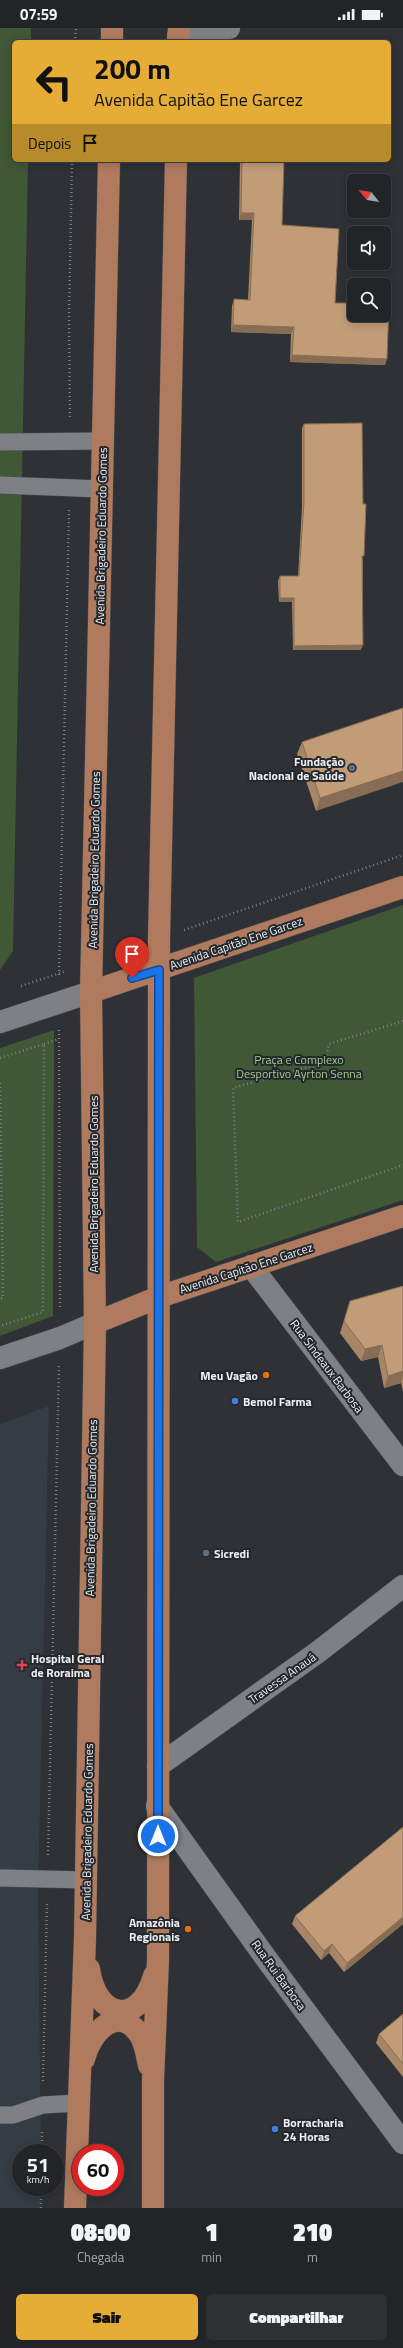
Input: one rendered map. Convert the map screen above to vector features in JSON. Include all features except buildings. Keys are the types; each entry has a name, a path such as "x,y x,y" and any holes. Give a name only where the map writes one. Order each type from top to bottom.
{"main road":[{"path":"112,28 112,40"},
{"name":"Avenida Brigadeiro Eduardo Gomes","path":"72,2207 85,1938 94,1323 91,992 109,162"},
{"path":"152,2208 153,2080 158,1960 159,939 176,162"},
{"name":"Avenida Capitão Ene Garcez","path":"91,992 403,887"},
{"name":"Avenida Capitão Ene Garcez","path":"94,1323 159,1297 403,1216"},
{"path":"85,1938 91,1980 97,1997 109,2008 125,2011 142,2004 150,1989 158,1960"},
{"path":"79,2080 86,2048 95,2032 105,2024 116,2021 129,2025 140,2035 153,2080"}],"street":[{"path":"178,35 229,28"},
{"name":"Avenida Capitão Ene Garcez","path":"0,1022 91,992"},
{"name":"Rua Sindeaux Barbosa","path":"251,1266 403,1465"},
{"name":"Avenida Capitão Ene Garcez","path":"0,1358 60,1338 94,1323"},
{"name":"Travessa Anauá","path":"158,1766 318,1652 403,1586"},
{"name":"Rua Rui Barbosa","path":"157,1806 268,1961 403,2143"}],"lane":[{"path":"0,442 103,442"},
{"path":"0,485 69,489 101,489"},
{"path":"0,1878 86,1880"},
{"path":"0,2115 13,2116 43,2105 78,2103"}],"path":[{"path":"75,40 76,28"},
{"path":"70,442 69,318 72,162"},
{"path":"42,2144 60,1338 59,972 69,489"},
{"path":"159,939 403,855"},
{"path":"14,988 59,972 92,963"},
{"path":"403,1021 329,1044 325,1062 233,1088 238,1222 403,1166"},
{"path":"0,1058 59,1039"},
{"path":"0,1326 43,1312 44,1044"},
{"path":"0,1083 2,1298 0,1299"},
{"path":"40,2208 41,2196"}],"shaded area":[{"name":"Hospital Geral de Roraima","path":"49,1406 38,1895 41,2144 12,2144 12,2196 41,2196 40,2208 0,2208 0,1424"}],"green space":[{"path":"0,28 31,28 31,40 12,40 12,162 28,162 13,951 0,970"},
{"name":"Praça e Complexo Desportivo Ayrton Senna","path":"403,905 403,1200 216,1262 197,1247 194,978"},
{"path":"54,1030 53,1316 0,1336 0,1048"}],"place":[{"name":"Fundação Nacional de Saúde","path":"352,768"},
{"name":"Meu Vagão","path":"266,1375"},
{"name":"Bemol Farma","path":"235,1401"},
{"name":"Sicredi","path":"206,1553"},
{"name":"Hospital Geral de Roraima","path":"22,1665"},
{"name":"Amazônia Regionais","path":"188,1929"},
{"name":"Borracharia 24 Horas","path":"275,2129"}],"route":[{"path":"132,978 159,970 158,1836"}]}
